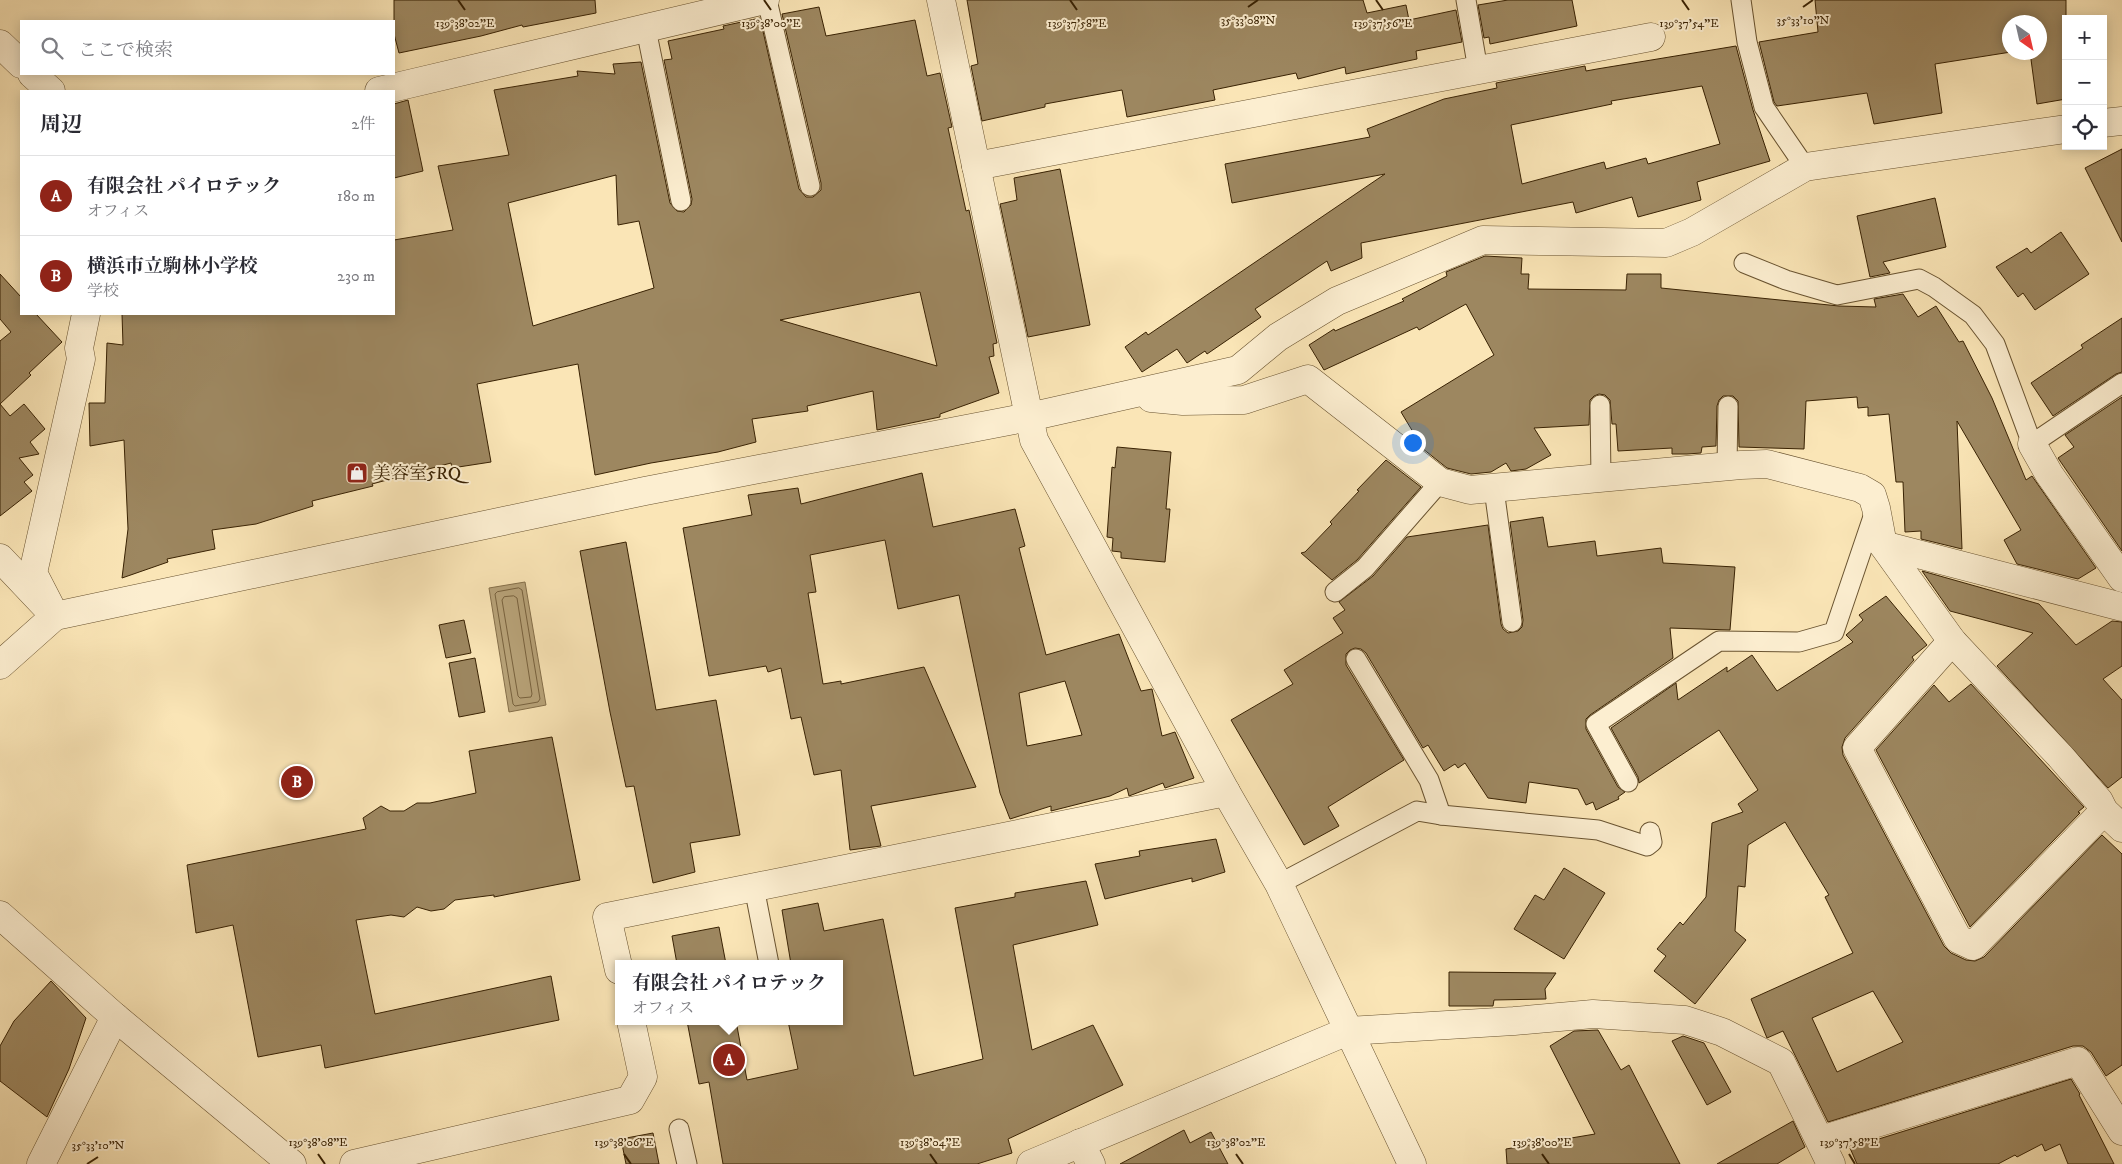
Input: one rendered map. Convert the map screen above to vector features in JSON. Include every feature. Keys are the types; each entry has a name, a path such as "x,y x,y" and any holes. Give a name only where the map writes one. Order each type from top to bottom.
{"street":[{"path":"383,90 646,29 702,7 766,0"},
{"path":"941,0 1034,440 1226,792 1279,884 1412,1164"},
{"path":"976,166 1651,37"},
{"path":"0,44 20,63"},
{"path":"33,75 50,90"},
{"path":"2107,123 2122,121"},
{"path":"0,665 55,616 645,491 1029,417 1238,370 1278,337 1338,302 1483,240 1666,243 1692,232 1805,167 2062,130"},
{"path":"55,616 33,573 81,359 79,348 86,315"},
{"path":"1122,395 1183,401 1244,400 1308,379 1440,482 1470,490 1767,464 1860,488 1872,495 1883,545 1952,641 2060,756 2113,819 1974,946 1958,939 1857,748 1952,641"},
{"path":"2032,444 2049,474 2122,578"},
{"path":"1883,545 2122,606"},
{"path":"0,558 55,616"},
{"path":"617,960 607,917 1226,792"},
{"path":"0,916 115,1017 292,1164"},
{"path":"1031,1164 1086,1153 1348,1031 1514,1021 1593,1014 1685,1020 1722,1032 1781,1062 1826,1152 2078,1061 2122,1131"},
{"path":"41,1164 115,1017"},
{"path":"354,1164 630,1100 643,1077 632,1025"}],"lane":[{"path":"766,0 810,186"},
{"path":"1466,0 1478,70"},
{"path":"1741,0 1747,42 1764,107 1805,167"},
{"path":"646,29 681,201"},
{"path":"1744,263 1786,280 1837,295 1919,280 1934,287 1973,315 1995,344 2032,444 2122,383"},
{"path":"1600,405 1601,478"},
{"path":"1727,466 1728,406"},
{"path":"1334,592 1366,568 1440,482"},
{"path":"1494,489 1512,622"},
{"path":"1628,782 1596,724 1719,641 1799,642 1834,632 1876,508"},
{"path":"1356,659 1429,780 1441,816"},
{"path":"1279,884 1417,811 1441,816 1598,830 1647,846 1652,842 1650,832"},
{"path":"754,887 768,960"},
{"path":"679,1129 686,1164"}],"water":[{"path":"525,582 546,705 509,712 489,588"}],"building":[{"path":"394,0 595,0 596,13 523,27 522,25 481,36 399,53 395,38"},
{"path":"967,0 1363,0 1367,13 1406,5 1409,20 1456,10 1462,42 1416,51 1417,59 1346,74 1345,67 1298,79 1296,73 1213,90 1215,100 1127,117 1122,90 1045,104 1045,107 982,121 971,66 978,64"},
{"path":"1508,0 1572,0 1577,26 1490,44 1489,37 1484,38 1478,5"},
{"path":"1815,0 2066,0 2066,15 2062,15 2062,100 2037,104 2031,60 2047,60 2047,15 2002,15 2002,53 1935,64 1942,113 1874,124 1867,93 1777,106 1774,102 1759,42 1818,32"},
{"path":"819,7 826,36 915,20 927,76 940,73 952,127 948,128 966,211 969,210 997,343 993,344 994,356 989,357 999,393 940,414 940,417 877,430 873,391 807,406 808,411 752,419 756,442 718,452 651,463 595,475 578,364 477,384 491,462 452,468 451,463 372,484 373,486 312,501 313,506 256,524 212,530 215,549 167,559 168,562 122,578 128,529 124,440 90,446 89,403 105,403 107,343 123,345 122,315 395,315 395,240 453,230 438,166 509,155 494,90 578,76 577,71 615,74 613,64 641,62 670,203 677,211 684,212 691,205 692,199 664,60 672,59 668,41 724,29 723,26 760,18 799,189 806,197 813,197 821,190 821,183 782,14","holes":["616,175 618,225 639,221 654,288 533,326 508,203","920,292 937,366 780,320"]},
{"path":"1736,46 1753,110 1770,161 1697,182 1701,200 1638,217 1632,197 1576,213 1573,202 1361,243 1362,258 1331,271 1327,261 1255,309 1261,317 1207,354 1205,351 1187,363 1177,349 1142,372 1125,347 1146,332 1148,335 1385,174 1232,203 1225,164 1370,137 1367,129 1444,99 1497,88 1496,83 1585,66 1586,71","holes":["1702,86 1720,144 1648,164 1646,158 1606,169 1604,162 1522,184 1511,125 1612,104 1611,101"]},
{"path":"408,100 423,171 395,178 395,104"},
{"path":"2122,149 2122,242 2085,168"},
{"path":"1060,169 1090,325 1028,337 1000,204 1017,200 1014,178"},
{"path":"1935,198 1946,247 1883,262 1890,273 1870,277 1857,216"},
{"path":"2061,232 2089,274 2035,310 2023,293 2018,297 1996,267 2027,248 2031,253"},
{"path":"1485,256 1522,258 1521,274 1529,274 1528,289 1626,290 1627,274 1661,274 1661,288 1839,306 1876,307 1874,299 1903,294 1918,317 1936,306 1959,342 1963,341 1992,398 2026,480 2032,476 2096,568 2078,579 2017,564 2004,540 2021,530 1957,421 1962,549 1921,539 1921,531 1905,532 1903,482 1896,482 1889,414 1868,416 1868,407 1858,408 1857,397 1806,401 1804,449 1739,447 1738,401 1733,396 1723,396 1717,406 1716,446 1702,447 1701,453 1672,454 1672,448 1618,451 1616,424 1612,424 1610,400 1605,395 1599,394 1590,400 1589,425 1534,428 1551,455 1526,469 1511,471 1506,463 1491,472 1471,474 1447,468 1408,437 1413,432 1401,412 1494,355 1466,304 1419,330 1417,327 1324,370 1309,345 1334,329 1335,331 1404,301 1402,299 1447,276 1446,272"},
{"path":"0,274 20,296 20,315 37,315 62,342 0,404 0,341 11,332 0,319"},
{"path":"2122,318 2122,372 2116,374 2053,416 2031,383 2083,348 2081,345"},
{"path":"2122,397 2122,551 2058,458 2074,447 2065,435"},
{"path":"0,404 10,416 24,404 45,429 30,442 39,454 19,458 33,475 24,482 32,491 0,516"},
{"path":"1117,447 1171,452 1166,509 1170,509 1165,562 1121,558 1121,552 1112,551 1113,538 1107,537 1112,467 1115,468"},
{"path":"1386,460 1421,487 1357,560 1332,580 1301,553 1305,552 1332,524 1330,522 1359,491 1357,490"},
{"path":"922,473 933,527 1015,509 1025,546 1019,548 1046,655 1119,634 1141,691 1152,689 1162,736 1175,732 1194,778 1165,788 1163,783 1129,796 1127,788 1110,796 1051,811 1051,806 1010,819 1000,793 959,595 898,609 885,540 810,555 816,592 808,593 823,684 841,681 841,684 924,667 976,787 871,806 881,846 850,850 841,770 814,775 801,717 791,719 781,668 768,672 766,666 709,676 683,528 752,515 748,495 798,488 801,504","holes":["1065,681 1082,735 1027,746 1019,693"]},
{"path":"1543,517 1548,547 1595,541 1597,556 1661,548 1663,563 1735,567 1730,630 1670,628 1673,658 1586,719 1586,729 1618,787 1625,792 1618,797 1619,799 1596,810 1593,802 1586,805 1578,789 1529,782 1526,803 1488,798 1465,763 1458,768 1455,764 1444,771 1428,745 1423,748 1366,653 1361,649 1355,648 1346,654 1346,665 1404,760 1328,807 1339,826 1304,845 1231,720 1293,684 1284,670 1343,633 1333,618 1345,610 1339,602 1373,576 1407,537 1488,525 1501,624 1508,633 1518,631 1522,627 1523,620 1510,522"},
{"path":"626,542 656,710 716,700 740,835 690,843 695,872 653,883 634,786 626,787 580,551"},
{"path":"1922,571 2039,604 2076,645 2112,621 2122,622 2122,666 2103,679 2122,700 2122,777 2108,788 1997,666 2033,633 1950,611"},
{"path":"1886,596 1927,645 1912,657 1914,660 1845,738 1842,747 1843,755 1944,946 1951,953 1966,960 1975,961 1984,957 2102,835 2122,854 2122,1065 2106,1076 2091,1052 2083,1046 2073,1046 1828,1122 1783,1031 1767,1038 1751,999 1853,953 1825,897 1829,895 1785,822 1748,845 1745,887 1738,886 1735,931 1746,940 1695,1004 1654,971 1666,956 1657,949 1680,922 1683,925 1706,897 1712,823 1743,812 1738,804 1758,790 1719,730 1639,783 1638,777 1611,728 1676,683 1678,700 1727,667 1727,672 1752,655 1777,691 1853,642 1846,635 1863,620 1859,615","holes":["1873,991 1903,1042 1837,1072 1812,1018"]},
{"path":"464,620 471,653 446,658 439,625"},
{"path":"475,658 485,712 459,717 449,663"},
{"path":"1971,684 2084,807 1970,927 1876,750 1934,685 1949,702"},
{"path":"552,737 580,880 494,897 494,895 455,900 444,909 431,911 417,907 404,917 391,915 356,920 375,1014 551,976 559,1020 325,1068 321,1045 258,1057 233,925 196,933 187,865 366,829 363,818 381,806 390,811 404,811 417,803 430,803 476,793 469,751"},
{"path":"1216,839 1225,872 1192,882 1192,878 1105,899 1095,864 1140,856 1139,851"},
{"path":"1564,868 1605,893 1564,959 1514,929 1535,895 1544,900"},
{"path":"1086,881 1098,925 1013,945 1032,1050 1093,1025 1123,1085 1008,1139 1012,1153 977,1164 723,1164 709,1082 699,1084 688,1025 737,1025 747,1080 798,1069 789,1025 843,1025 843,960 790,960 782,910 818,903 824,931 883,919 914,1076 983,1059 955,908 1015,897 1015,893"},
{"path":"719,927 725,960 676,960 672,936"},
{"path":"1449,972 1556,973 1545,989 1546,999 1494,1000 1493,1006 1449,1006"},
{"path":"51,981 86,1018 69,1069 47,1117 0,1081 0,1046 14,1021"},
{"path":"1598,1030 1621,1070 1629,1065 1680,1164 1507,1164 1506,1149 1595,1134 1550,1046 1574,1031"},
{"path":"1683,1036 1704,1043 1731,1092 1707,1105 1672,1041"},
{"path":"2071,1079 2114,1164 2068,1164 2060,1144 2045,1151 2042,1144 1998,1164 1857,1164 1850,1148"},
{"path":"1793,1121 1805,1147 1777,1164 1717,1164"},
{"path":"1184,1130 1190,1143 1211,1132 1228,1164 1120,1164"},
{"path":"653,1133 659,1164 626,1164 621,1139"}],"place":[{"name":"美容室5RQ","path":"357,473"},
{"name":"横浜市立駒林小学校","path":"297,782"},
{"name":"有限会社 パイロテック","path":"729,1060"}]}
